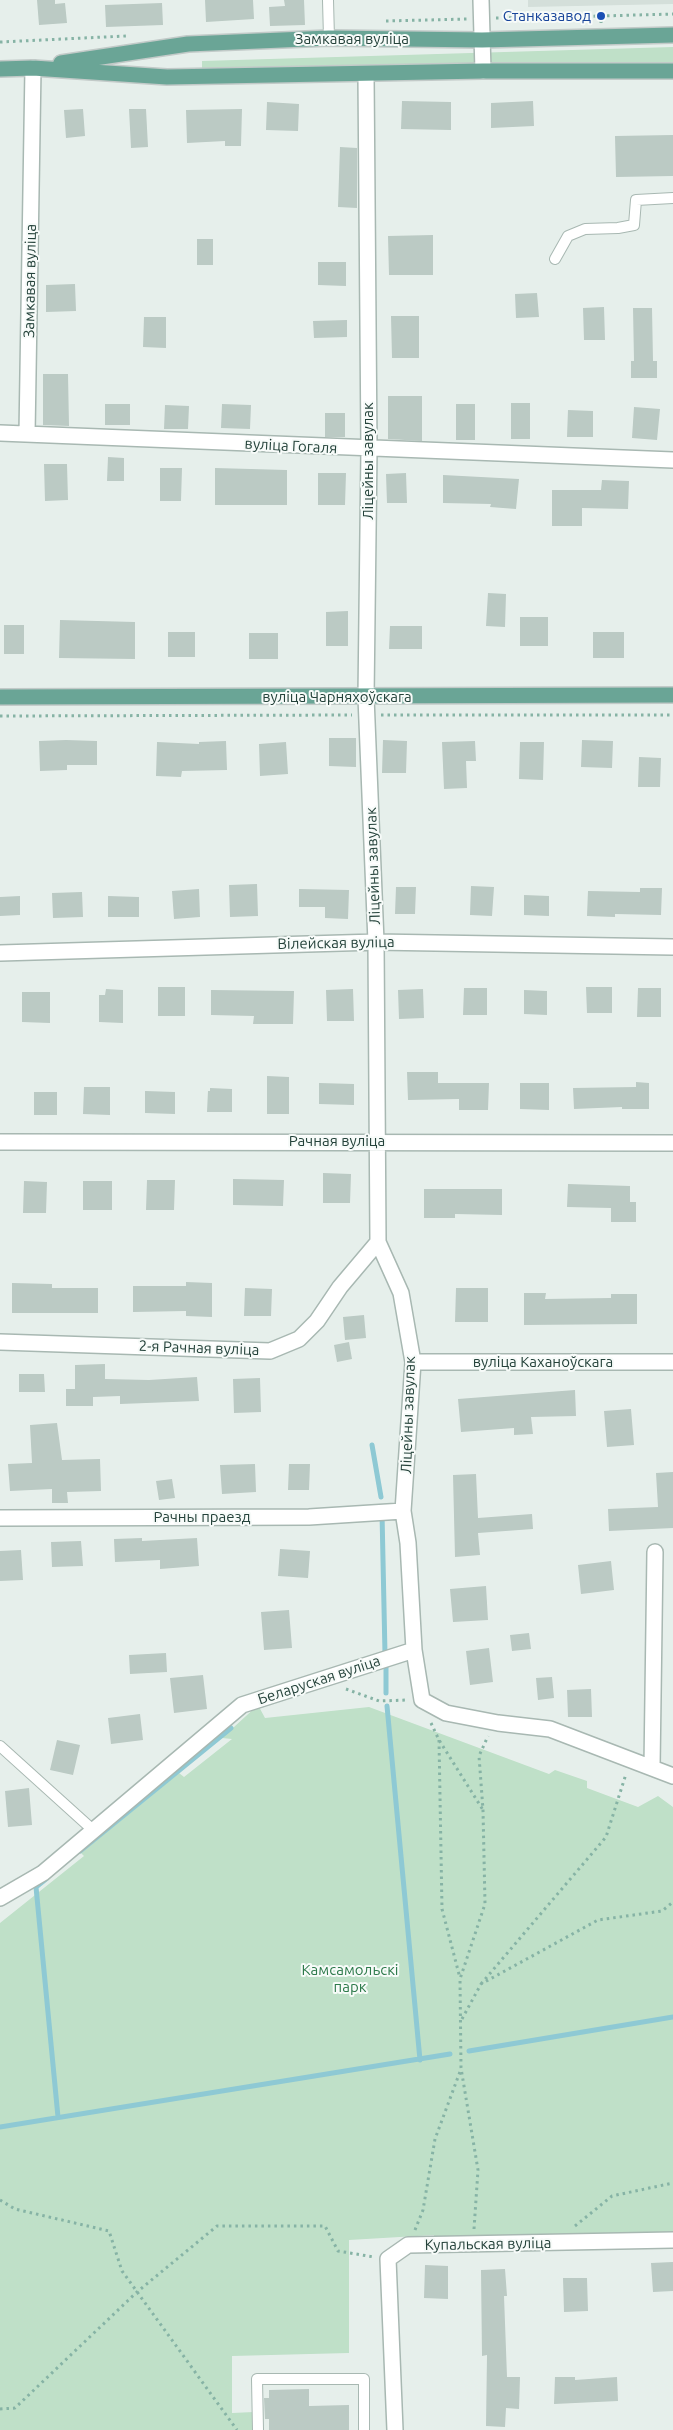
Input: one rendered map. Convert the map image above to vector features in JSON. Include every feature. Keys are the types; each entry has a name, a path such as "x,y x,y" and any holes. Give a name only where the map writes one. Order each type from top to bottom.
{"main road":[{"name":"Замкавая вуліца","path":"33,68 188,44 329,38 482,40 673,35"},
{"name":"Замкавая вуліца","path":"0,69 33,68 167,77 482,71 673,71"},
{"name":"вуліца Чарняхоўскага","path":"0,697 673,695"}],"street":[{"path":"481,0 482,71"},
{"name":"Замкавая вуліца","path":"27,434 33,68"},
{"name":"Ліцейны завулак","path":"366,74 369,450 366,697 376,942 378,1242 401,1293 413,1362 403,1510 408,1543 414,1650"},
{"name":"вуліца Гогаля","path":"0,433 369,450 673,460"},
{"name":"Вілейская вуліца","path":"0,953 376,942 673,946"},
{"name":"Рачная вуліца","path":"0,1142 378,1141 673,1143"},
{"name":"2-я Рачная вуліца","path":"0,1342 270,1350 299,1339 318,1321 340,1287 378,1242"},
{"name":"вуліца Каханоўскага","path":"413,1362 673,1362"},
{"name":"Рачны праезд","path":"0,1518 309,1517 403,1510"},
{"path":"652,1767 655,1552"},
{"path":"414,1650 422,1700 446,1713 498,1723 550,1729 673,1776"},
{"name":"Беларуская вуліца","path":"0,1898 43,1872 242,1705 414,1650"},
{"name":"Купальская вуліца","path":"388,2259 408,2245 673,2240"},
{"path":"388,2259 395,2430"}],"lane":[{"path":"328,0 329,38"},
{"path":"555,259 568,236 585,229 618,228 634,225 636,200 673,198"},
{"path":"0,1746 93,1830"},
{"path":"258,2430 257,2378 364,2379 364,2430"}],"path":[{"path":"601,36 600,16 673,14"},
{"path":"0,716 673,715"},
{"path":"345,1688 379,1701 422,1700 439,1740 483,1810"},
{"path":"460,1979 485,1904 483,1810 478,1756 485,1740 498,1723"},
{"path":"439,1740 442,1909 460,1979 461,2068 478,2170 474,2245"},
{"path":"460,2021 481,1984 606,1837 630,1759"},
{"path":"481,1984 598,1920 662,1911 673,1902"},
{"path":"408,2245 423,2210 435,2138 461,2068"},
{"path":"554,2243 612,2196 673,2183"},
{"path":"0,2200 15,2209 109,2232 122,2271 237,2430"},
{"path":"0,2408 15,2408 137,2292 217,2226 325,2226 338,2251 388,2259"}],"shaded area":[{"path":"528,0 673,0 673,4 528,7"}],"green space":[{"path":"673,47 673,63 202,72 202,61"},
{"name":"Камсамольскі парк","path":"258,1705 265,1718 369,1707 549,1774 555,1770 587,1781 587,1788 638,1807 658,1796 673,1807 673,2232 434,2240 434,2235 349,2240 349,2353 232,2356 232,2413 254,2412 254,2430 0,2430 0,1923 84,1856 81,1853 179,1773 184,1777 232,1739 222,1738"}],"building":[{"path":"37,0 55,0 55,4 65,3 67,23 39,25"},
{"path":"205,0 253,0 254,19 206,22"},
{"path":"284,0 304,0 305,25 270,26 269,7 285,6"},
{"path":"162,3 163,25 106,27 105,5"},
{"path":"402,101 451,102 451,130 401,129"},
{"path":"533,101 534,126 491,128 491,103"},
{"path":"267,102 299,104 298,131 266,130"},
{"path":"83,109 85,136 66,138 64,110"},
{"path":"129,109 146,109 148,147 131,148"},
{"path":"242,109 241,146 225,146 225,141 187,143 186,110"},
{"path":"673,135 673,176 616,177 615,136"},
{"path":"340,147 357,148 357,208 338,207"},
{"path":"433,235 433,275 389,275 388,236"},
{"path":"197,239 213,239 213,265 197,265"},
{"path":"318,262 346,262 346,286 318,285"},
{"path":"75,284 76,311 46,312 46,285"},
{"path":"537,293 539,317 516,318 515,294"},
{"path":"604,307 605,340 584,340 583,308"},
{"path":"633,308 652,308 653,361 657,361 657,378 631,378 631,361 634,361"},
{"path":"391,316 419,316 419,358 392,358"},
{"path":"144,317 166,317 166,348 143,347"},
{"path":"347,320 347,337 314,338 313,321"},
{"path":"43,374 68,374 69,426 43,425"},
{"path":"388,396 422,396 422,441 388,439"},
{"path":"511,403 530,403 530,439 511,439"},
{"path":"105,404 130,404 130,425 105,425"},
{"path":"222,404 251,405 250,429 221,428"},
{"path":"456,404 475,404 475,440 456,440"},
{"path":"165,405 189,406 188,429 164,429"},
{"path":"634,407 660,409 657,440 632,438"},
{"path":"568,410 593,411 593,437 567,437"},
{"path":"325,413 345,413 345,437 325,437"},
{"path":"108,457 124,458 124,481 107,481"},
{"path":"44,464 67,464 68,500 45,501"},
{"path":"160,468 182,468 181,501 160,501"},
{"path":"215,468 287,470 287,505 215,505"},
{"path":"318,473 346,473 345,505 318,505"},
{"path":"406,473 407,503 387,503 386,474"},
{"path":"443,475 519,479 516,509 490,507 491,504 443,503"},
{"path":"602,480 629,481 628,509 582,508 582,526 552,526 552,490 601,490"},
{"path":"488,593 506,594 505,627 486,626"},
{"path":"348,611 348,646 326,646 326,612"},
{"path":"520,617 548,617 548,646 520,646"},
{"path":"60,620 135,622 135,659 59,658"},
{"path":"4,625 24,625 24,654 4,654"},
{"path":"390,626 422,626 422,649 389,649"},
{"path":"168,632 195,632 195,657 168,657"},
{"path":"593,632 624,632 624,658 593,658"},
{"path":"249,633 278,633 278,659 249,659"},
{"path":"329,738 356,738 356,767 329,766"},
{"path":"383,740 407,741 406,773 382,773"},
{"path":"582,740 613,741 612,768 581,767"},
{"path":"39,741 97,741 97,765 67,765 67,770 40,771"},
{"path":"226,741 227,770 182,771 181,777 156,776 157,742 199,744 199,742"},
{"path":"475,741 476,761 466,761 467,788 444,789 442,742"},
{"path":"286,742 288,774 260,776 259,744"},
{"path":"520,742 544,742 543,780 519,779"},
{"path":"639,757 661,758 660,787 638,787"},
{"path":"257,884 258,916 230,917 229,885"},
{"path":"471,886 494,887 492,916 470,915"},
{"path":"396,887 416,887 415,914 395,914"},
{"path":"640,888 662,888 661,915 615,914 615,917 587,916 588,891 640,892"},
{"path":"199,889 200,917 174,919 172,891"},
{"path":"299,889 349,890 348,919 325,918 325,907 299,907"},
{"path":"82,892 83,917 53,918 52,893"},
{"path":"524,895 549,896 549,916 524,915"},
{"path":"20,896 20,915 0,916 0,897"},
{"path":"108,896 139,897 139,917 108,917"},
{"path":"158,987 185,987 185,1016 158,1016"},
{"path":"586,987 612,987 612,1013 587,1013"},
{"path":"464,988 487,988 487,1015 463,1015"},
{"path":"638,988 661,988 661,1017 637,1017"},
{"path":"106,989 123,990 123,1023 99,1022 99,995 105,995"},
{"path":"353,989 354,1021 327,1021 326,990"},
{"path":"423,989 424,1018 399,1019 398,990"},
{"path":"211,990 294,991 293,1024 253,1024 254,1016 211,1015"},
{"path":"524,990 547,991 547,1015 524,1014"},
{"path":"22,992 50,992 50,1023 22,1022"},
{"path":"407,1072 438,1072 438,1083 489,1083 488,1110 459,1110 459,1099 408,1100"},
{"path":"267,1076 289,1077 289,1114 267,1114"},
{"path":"636,1082 649,1083 649,1109 622,1109 622,1107 574,1109 573,1088 636,1087"},
{"path":"319,1083 354,1084 354,1105 319,1104"},
{"path":"520,1083 549,1083 549,1110 520,1109"},
{"path":"84,1087 110,1087 110,1115 83,1114"},
{"path":"210,1088 232,1089 232,1112 207,1112 208,1091 210,1091"},
{"path":"145,1091 175,1092 175,1114 145,1113"},
{"path":"34,1092 57,1092 57,1115 34,1115"},
{"path":"323,1173 351,1174 350,1203 323,1203"},
{"path":"233,1179 284,1180 283,1206 233,1205"},
{"path":"147,1180 175,1180 174,1210 146,1210"},
{"path":"24,1181 47,1182 46,1213 23,1213"},
{"path":"83,1181 112,1181 112,1210 83,1210"},
{"path":"568,1184 630,1186 630,1202 636,1202 636,1222 611,1222 611,1208 567,1207"},
{"path":"424,1189 502,1189 502,1215 455,1214 455,1218 424,1218"},
{"path":"186,1282 212,1283 212,1317 186,1316 186,1311 133,1312 133,1286 186,1286"},
{"path":"12,1283 52,1284 52,1288 98,1288 98,1313 12,1313"},
{"path":"245,1288 272,1289 271,1316 244,1316"},
{"path":"456,1288 488,1288 488,1322 455,1322"},
{"path":"524,1293 546,1293 545,1299 611,1298 611,1294 637,1294 637,1324 524,1325"},
{"path":"364,1315 366,1338 345,1340 343,1317"},
{"path":"349,1342 352,1359 337,1362 334,1345"},
{"path":"105,1364 105,1379 149,1380 197,1377 199,1401 120,1404 120,1396 93,1397 93,1406 66,1406 66,1389 75,1389 75,1365"},
{"path":"19,1374 44,1374 45,1392 19,1392"},
{"path":"260,1378 261,1412 234,1413 233,1379"},
{"path":"575,1390 576,1416 531,1417 533,1434 514,1435 514,1428 461,1432 458,1399"},
{"path":"631,1409 634,1445 607,1447 604,1411"},
{"path":"57,1423 62,1460 100,1459 101,1491 67,1492 68,1503 52,1503 52,1489 10,1491 8,1464 32,1463 30,1425"},
{"path":"255,1464 256,1492 222,1494 220,1465"},
{"path":"289,1464 310,1464 309,1490 288,1490"},
{"path":"673,1472 673,1528 609,1531 608,1509 658,1507 656,1473"},
{"path":"476,1474 478,1518 532,1514 533,1529 478,1533 480,1555 455,1557 453,1475"},
{"path":"172,1479 175,1498 159,1500 156,1481"},
{"path":"142,1538 142,1541 197,1538 199,1566 160,1569 160,1560 115,1562 114,1539"},
{"path":"81,1541 83,1566 52,1567 51,1542"},
{"path":"280,1549 310,1551 308,1578 278,1576"},
{"path":"21,1550 23,1580 0,1581 0,1551"},
{"path":"611,1561 614,1590 581,1594 578,1565"},
{"path":"486,1586 488,1620 453,1622 450,1589"},
{"path":"289,1610 292,1648 264,1650 261,1612"},
{"path":"529,1633 531,1649 512,1651 510,1635"},
{"path":"489,1648 493,1682 470,1685 466,1651"},
{"path":"166,1653 167,1672 130,1674 129,1655"},
{"path":"203,1675 207,1709 174,1713 170,1678"},
{"path":"552,1677 554,1698 538,1700 536,1678"},
{"path":"591,1689 592,1717 568,1717 567,1690"},
{"path":"140,1714 143,1740 111,1744 108,1718"},
{"path":"57,1740 80,1745 73,1775 50,1770"},
{"path":"29,1788 32,1825 8,1827 5,1791"},
{"path":"673,2262 673,2291 653,2292 651,2263"},
{"path":"425,2265 448,2266 448,2299 424,2298"},
{"path":"505,2269 507,2377 520,2377 519,2409 506,2408 505,2427 486,2426 487,2355 482,2356 481,2270"},
{"path":"563,2278 587,2278 588,2311 564,2312"},
{"path":"555,2377 575,2377 575,2380 617,2377 618,2401 554,2404"},
{"path":"309,2389 309,2406 349,2405 349,2430 269,2430 269,2419 265,2419 264,2398 269,2398 269,2390"}],"waterway":[{"path":"372,1445 381,1497"},
{"path":"382,1513 385,1654"},
{"path":"386,1666 386,1693"},
{"path":"387,1706 420,2060"},
{"path":"80,1851 231,1728"},
{"path":"46,1879 36,1887 58,2117"},
{"path":"469,2051 673,2017"},
{"path":"0,2127 450,2054"}],"place":[{"name":"Станказавод","path":"601,16"}]}
